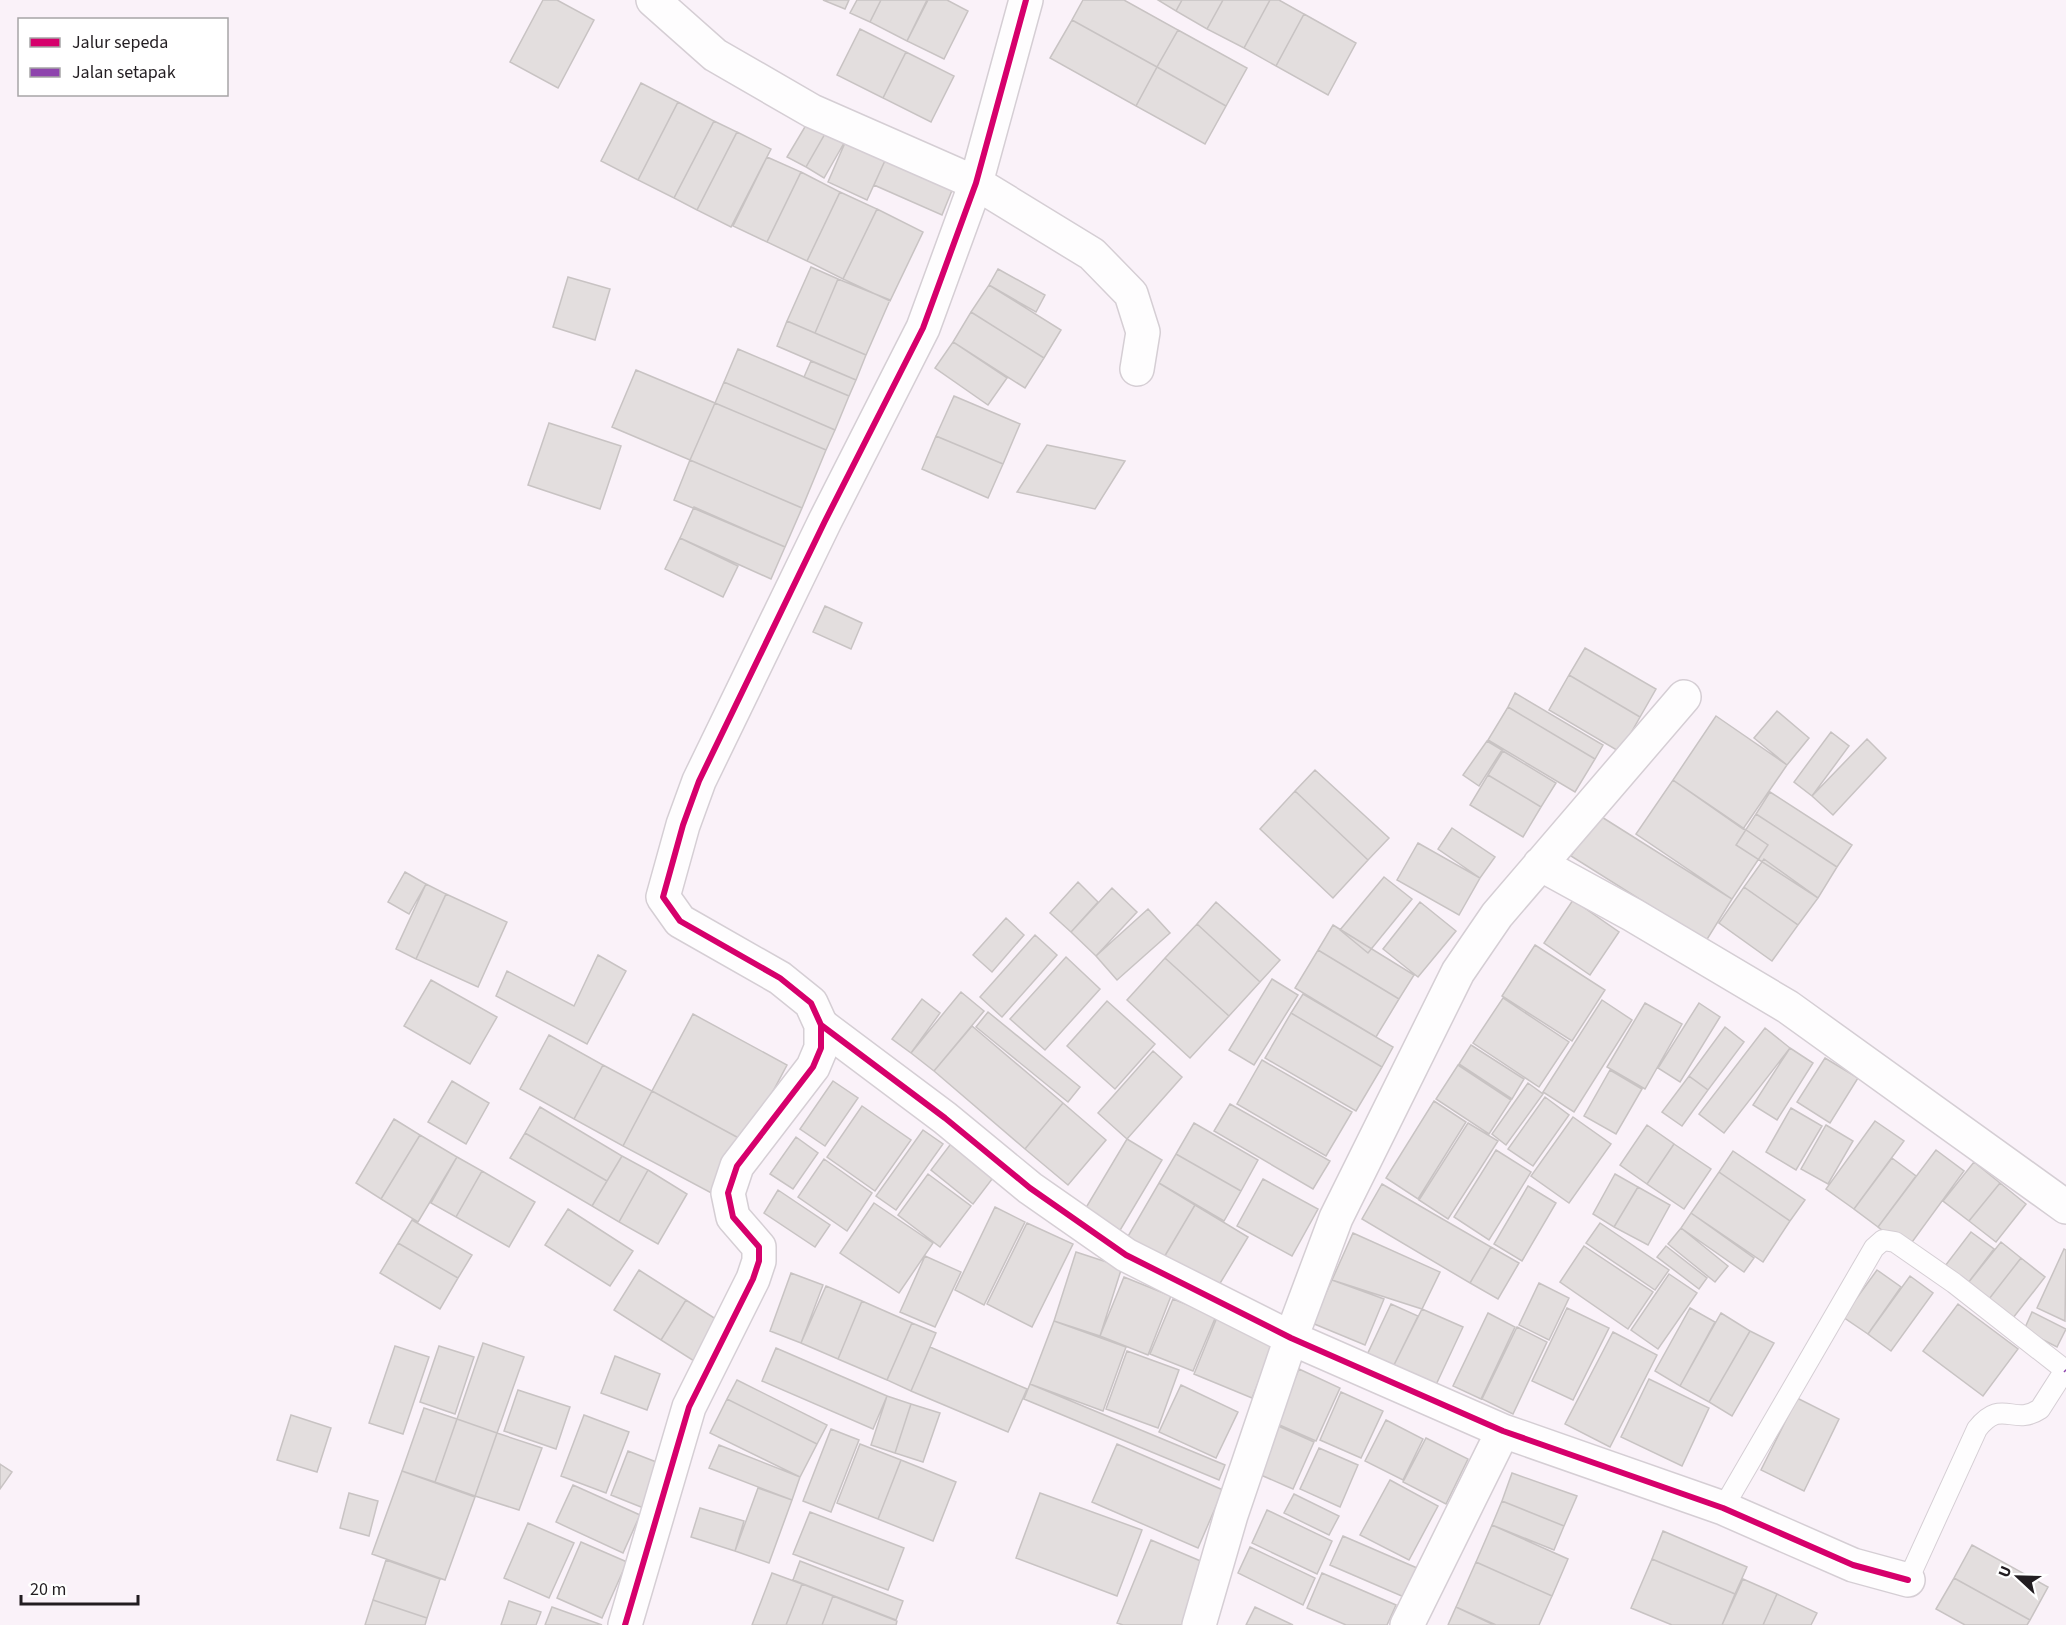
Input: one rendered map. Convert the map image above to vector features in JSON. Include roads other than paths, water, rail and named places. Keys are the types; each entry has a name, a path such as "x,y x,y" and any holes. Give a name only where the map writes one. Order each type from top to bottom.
{"street":[{"path":"653,0 715,55 812,111 976,183 1092,254 1131,294 1143,332 1137,369"},
{"path":"625,1625 689,1407 753,1279 759,1261 759,1247 733,1217 728,1193 737,1166 813,1067 821,1048 821,1025 811,1003 780,978 680,921 663,897 683,825 699,781 825,521 924,328 976,183 1026,0"},
{"path":"1199,1625 1231,1515 1291,1338 1336,1218 1458,972 1497,915 1684,697"},
{"path":"1540,864 1633,915 1788,1007 2066,1206"},
{"path":"821,1025 945,1118 1030,1188 1126,1255 1291,1338 1503,1431 1723,1508 1853,1564 1908,1580"},
{"path":"1407,1625 1503,1431"}],"lane":[{"path":"1723,1508 1874,1248 1883,1240 1895,1242 1954,1283 2065,1370 2040,1409 2025,1415 2000,1413 1990,1415 1977,1429 1908,1580"}]}
